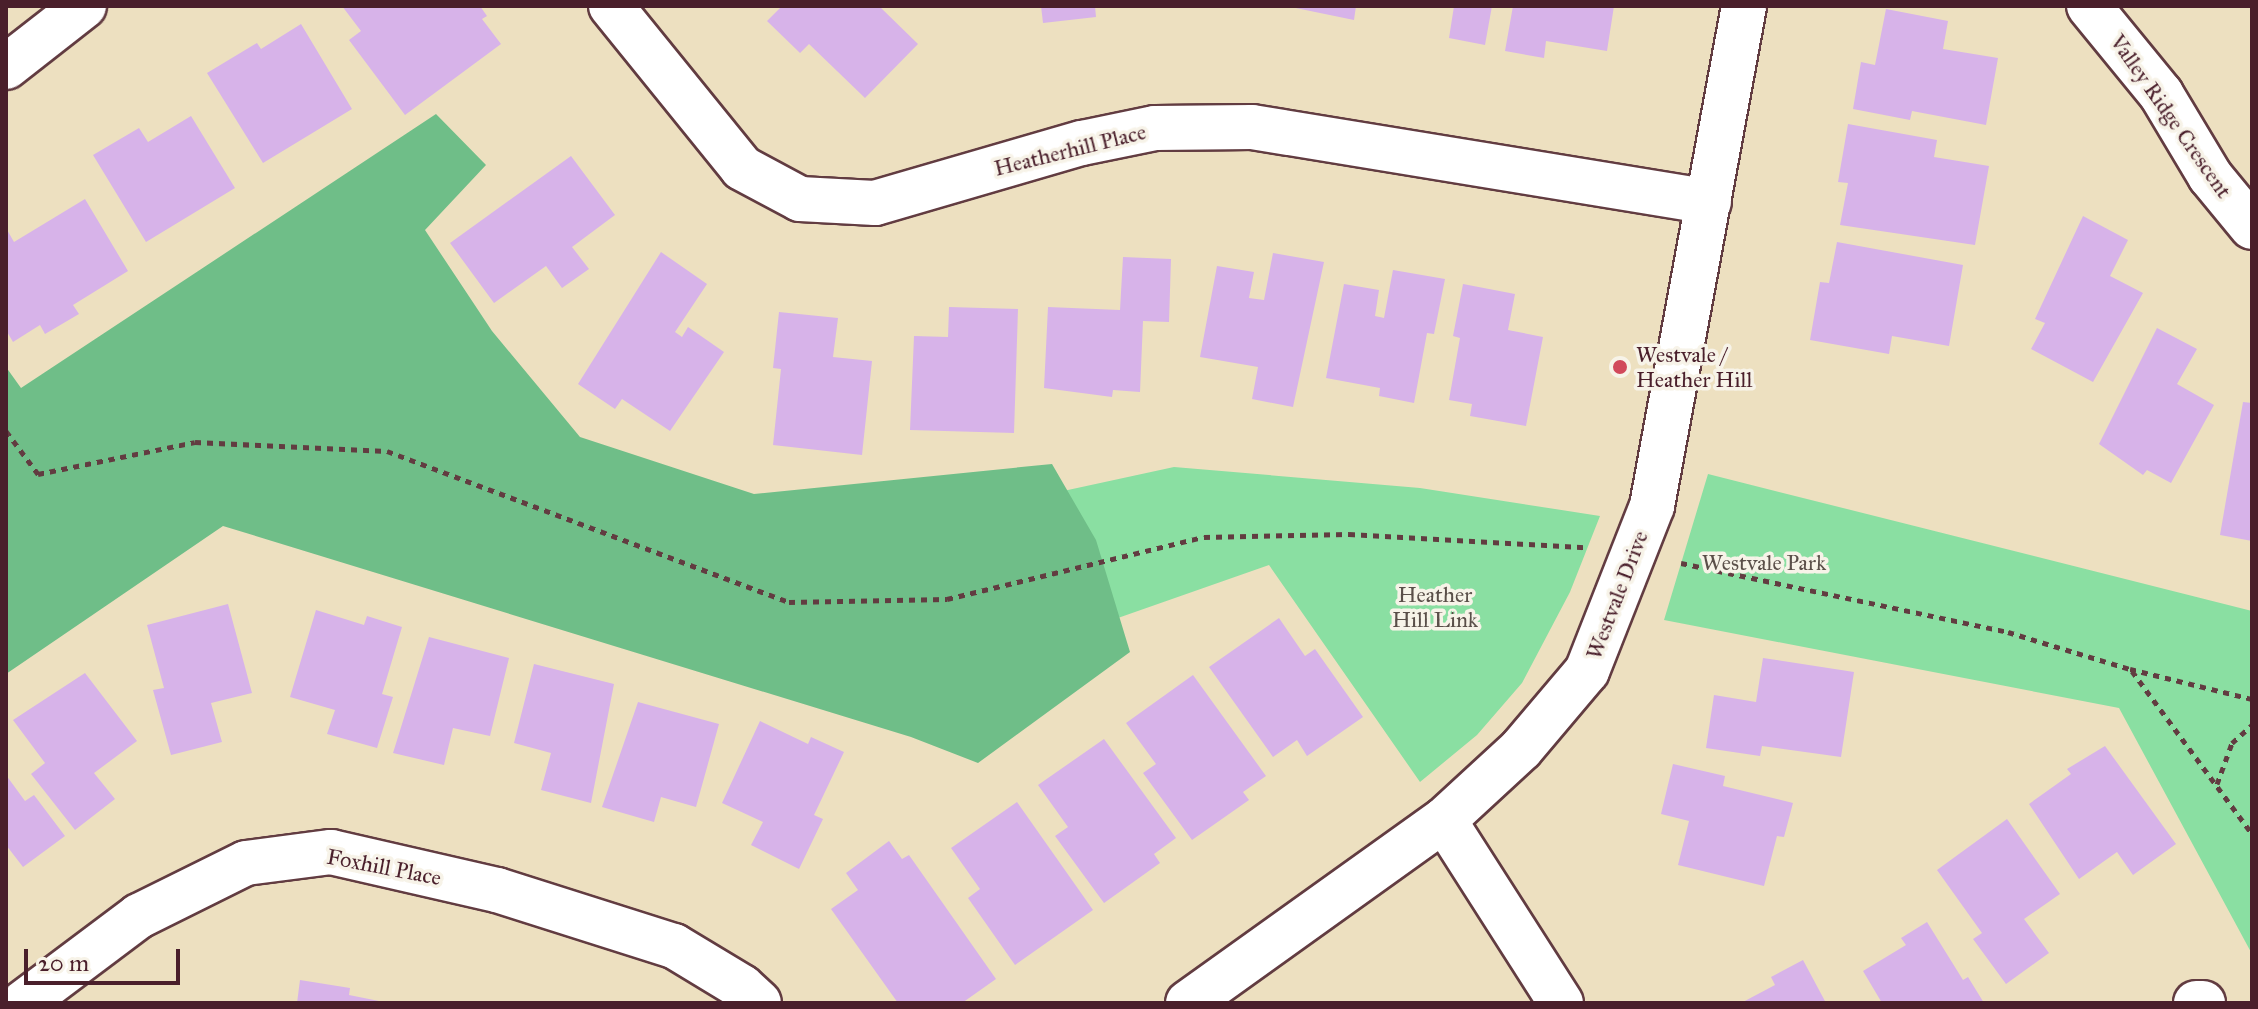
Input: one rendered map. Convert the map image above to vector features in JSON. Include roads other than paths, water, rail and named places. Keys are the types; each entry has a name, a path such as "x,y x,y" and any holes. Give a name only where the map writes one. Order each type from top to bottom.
{"street":[{"path":"6,67 84,6"},
{"name":"Heatherhill Place","path":"611,6 742,168 800,199 875,203 1082,143 1155,128 1252,127 1709,202"},
{"name":"Westvale Drive","path":"1188,1003 1444,820 1521,749 1587,671 1652,506 1744,6"},
{"name":"Valley Ridge Crescent","path":"2089,6 2161,94 2210,176 2252,227"},
{"path":"1444,820 1561,1003"},
{"name":"Foxhill Place","path":"23,1003 139,916 246,863 331,852 497,890 674,946 742,987 759,1003"},
{"path":"2196,1003 2203,1003"}],"place":[{"name":"Westvale / Heather Hill","path":"1620,367"}],"park label":[{"name":"Westvale Park","path":"1764,563"},
{"name":"Heather Hill Link","path":"1435,606"}]}
